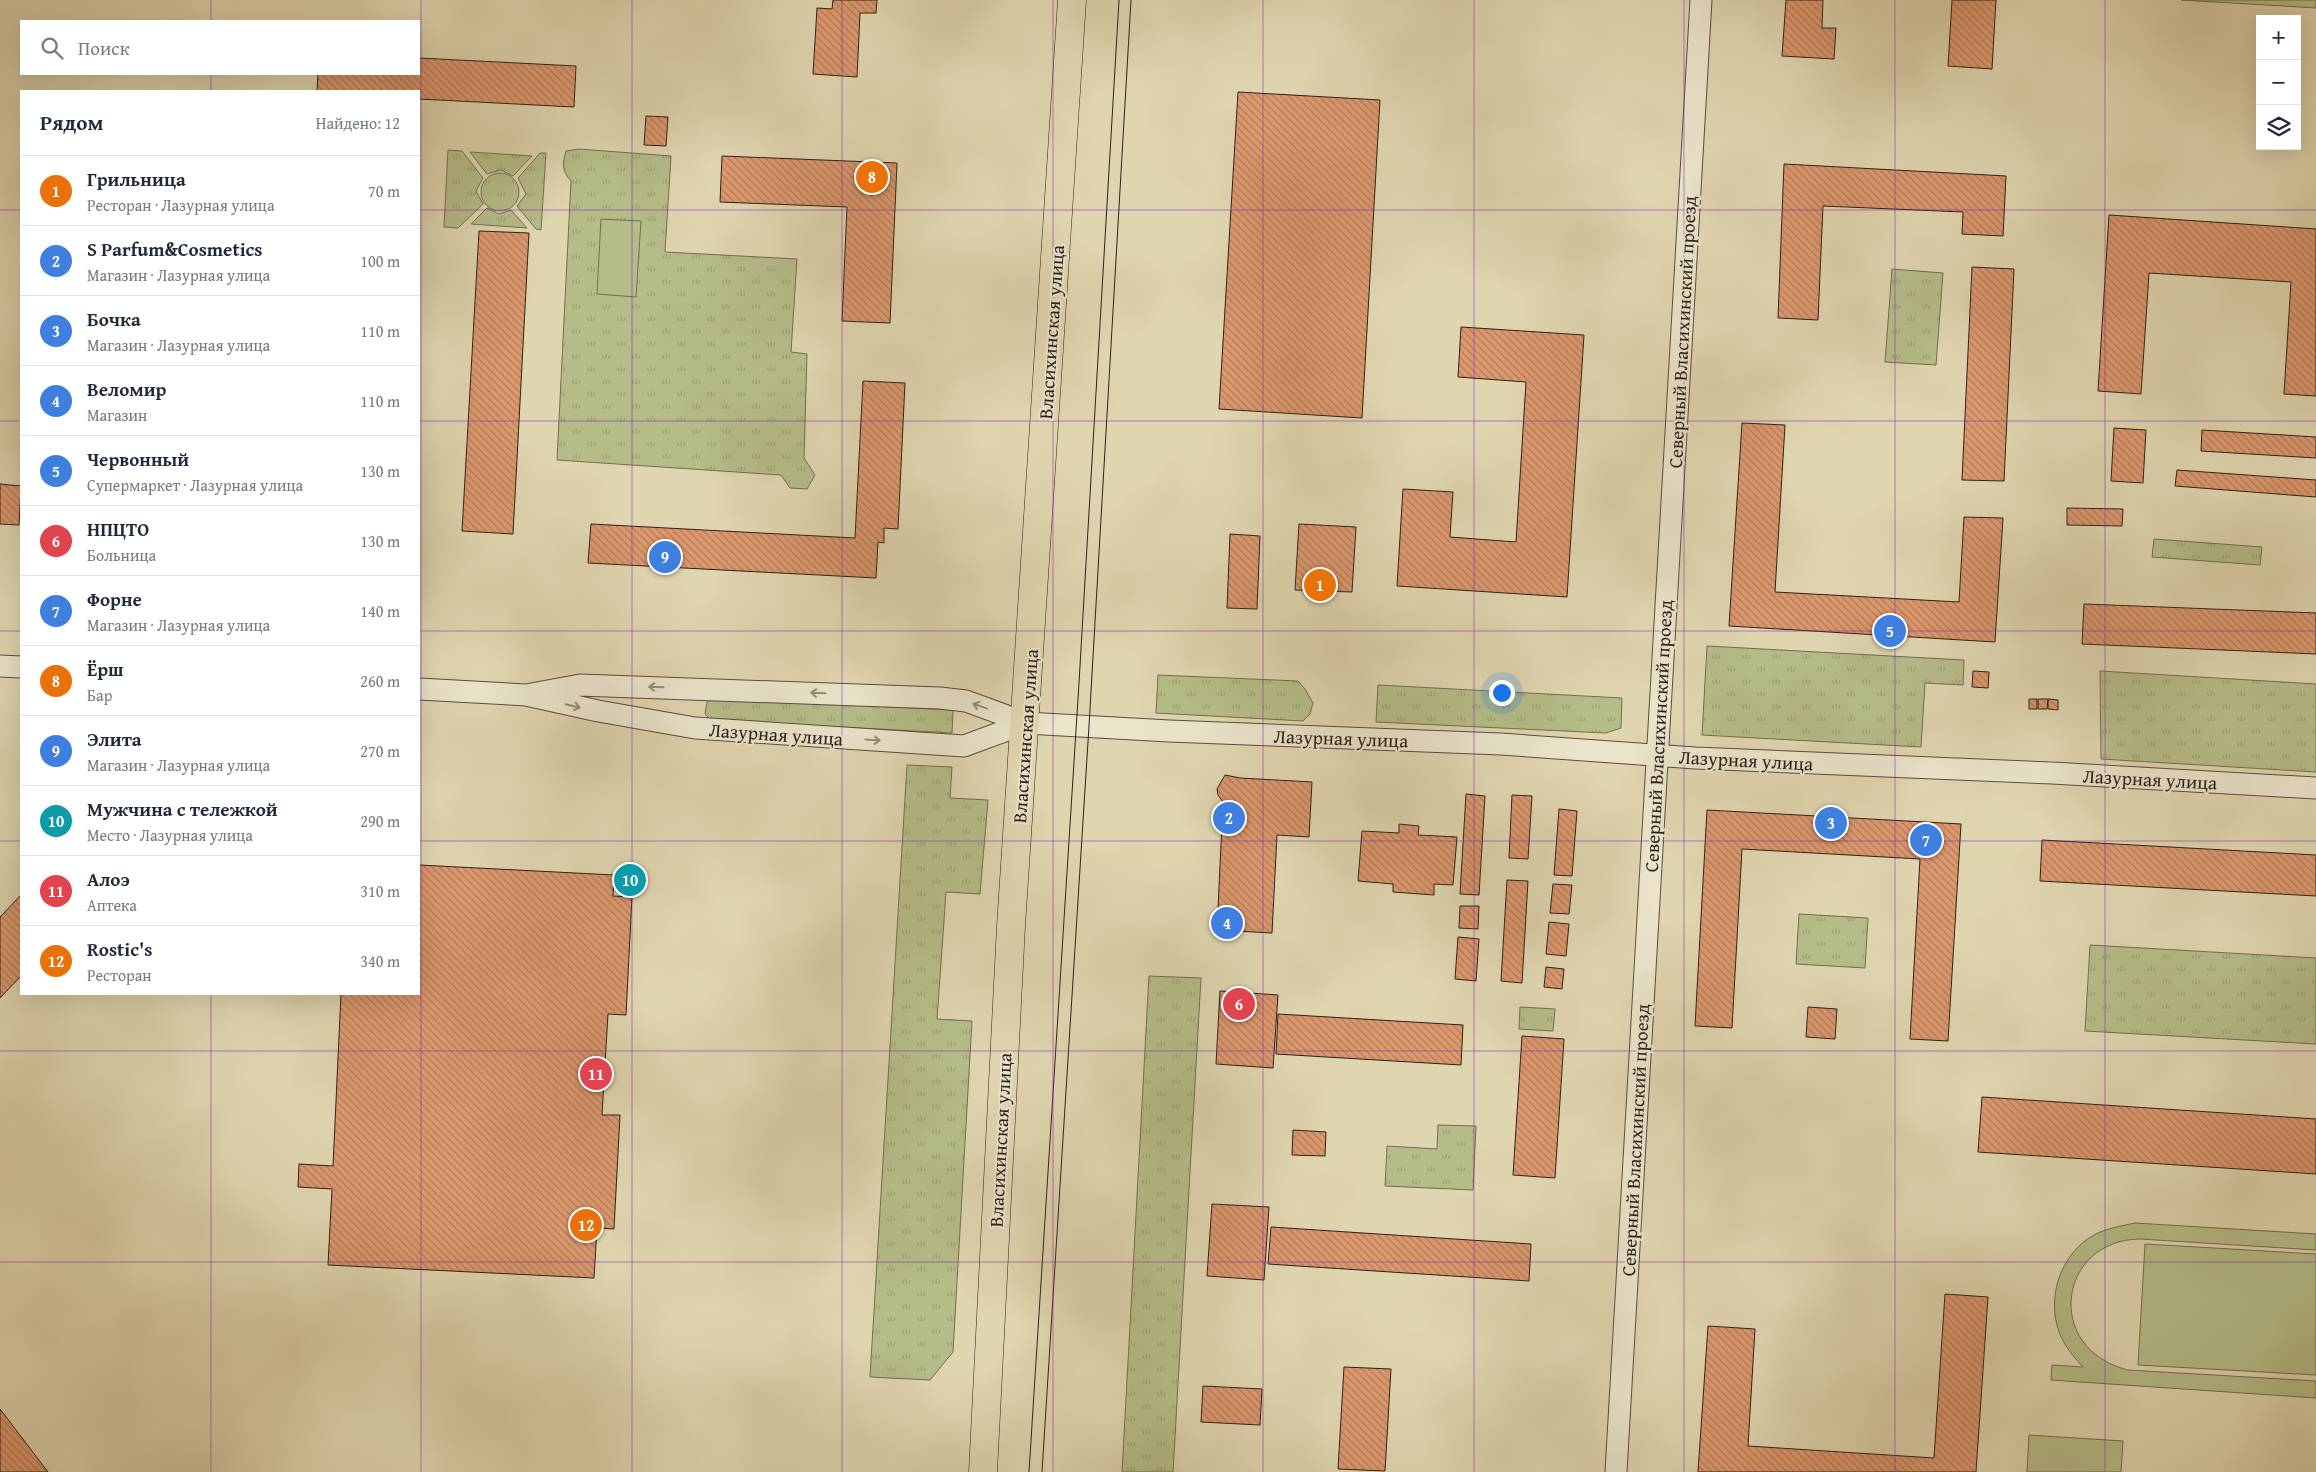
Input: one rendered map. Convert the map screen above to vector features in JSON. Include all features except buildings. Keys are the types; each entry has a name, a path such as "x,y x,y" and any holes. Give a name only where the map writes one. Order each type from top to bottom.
{"highway":[{"name":"Власихинская улица","path":"983,1472 1011,926 1026,723 1072,0"}],"street":[{"name":"Северный Власихинский проезд","path":"1616,1472 1701,0"},
{"path":"0,666 20,668"},
{"name":"Лазурная улица","path":"526,695 589,685 940,698 966,701 1026,723 1492,744 1657,755 2052,773 2316,788"},
{"name":"Лазурная улица","path":"420,689 526,695 598,712 695,728 964,746 1026,723"}],"green space":[{"path":"2181,0 2316,0 2316,8"},
{"path":"579,149 671,156 665,252 797,259 791,352 807,354 804,458 815,475 807,489 790,488 781,475 557,460 571,181 564,171 563,164 566,151"},
{"path":"448,150 462,151 483,178 476,191 483,204 458,228 444,227"},
{"path":"470,152 532,156 513,176 501,170 487,174"},
{"path":"540,153 546,153 541,230 536,229 517,206 526,194 518,178"},
{"path":"500,173 513,179 519,192 513,205 500,211 487,205 481,192 487,179"},
{"path":"487,208 499,214 511,210 527,228 471,224"},
{"path":"601,219 641,221 636,297 597,294"},
{"path":"1892,269 1943,273 1936,365 1885,362"},
{"path":"2154,539 2262,547 2260,565 2152,557"},
{"path":"1707,646 1964,660 1963,685 1925,683 1921,747 1702,735"},
{"path":"2100,671 2316,684 2316,772 2101,759"},
{"path":"1158,675 1298,681 1313,703 1310,714 1303,721 1156,713"},
{"path":"1378,685 1622,698 1621,728 1606,733 1376,722"},
{"path":"713,698 953,710 952,733 711,720 705,714 707,702"},
{"path":"907,765 952,767 950,798 988,800 980,894 946,892 937,1019 972,1021 953,1352 930,1380 870,1377"},
{"path":"1799,914 1868,918 1865,968 1796,964"},
{"path":"2090,945 2316,958 2316,1044 2085,1031"},
{"path":"1149,976 1201,978 1173,1472 1122,1472"},
{"path":"1520,1007 1555,1009 1553,1031 1519,1029"},
{"path":"1438,1125 1476,1126 1473,1190 1385,1186 1387,1146 1437,1149"},
{"path":"2135,1223 2316,1234 2316,1250 2140,1239 2112,1244 2092,1257 2078,1275 2071,1297 2073,1320 2082,1341 2101,1358 2128,1370 2316,1381 2316,1398 2051,1380 2052,1365 2083,1367 2064,1343 2057,1325 2055,1299 2057,1287 2066,1262 2083,1242 2094,1235 2109,1229"},
{"path":"2145,1244 2316,1254 2316,1375 2138,1365"},
{"path":"2029,1435 2123,1441 2121,1472 2027,1472"}],"tram line":[{"path":"1029,1472 1079,683 1119,0"},
{"path":"1042,1472 1089,726 1131,0"}],"place":[{"name":"Ёрш","path":"872,177"},
{"name":"Элита","path":"665,557"},
{"name":"Грильница","path":"1320,585"},
{"name":"Червонный","path":"1890,631"},
{"name":"S Parfum&Cosmetics","path":"1229,818"},
{"name":"Бочка","path":"1831,823"},
{"name":"Форне","path":"1926,840"},
{"name":"Мужчина с тележкой","path":"630,880"},
{"name":"Веломир","path":"1227,923"},
{"name":"НПЦТО","path":"1239,1004"},
{"name":"Алоэ","path":"596,1074"},
{"name":"Rostic's","path":"586,1225"}]}
